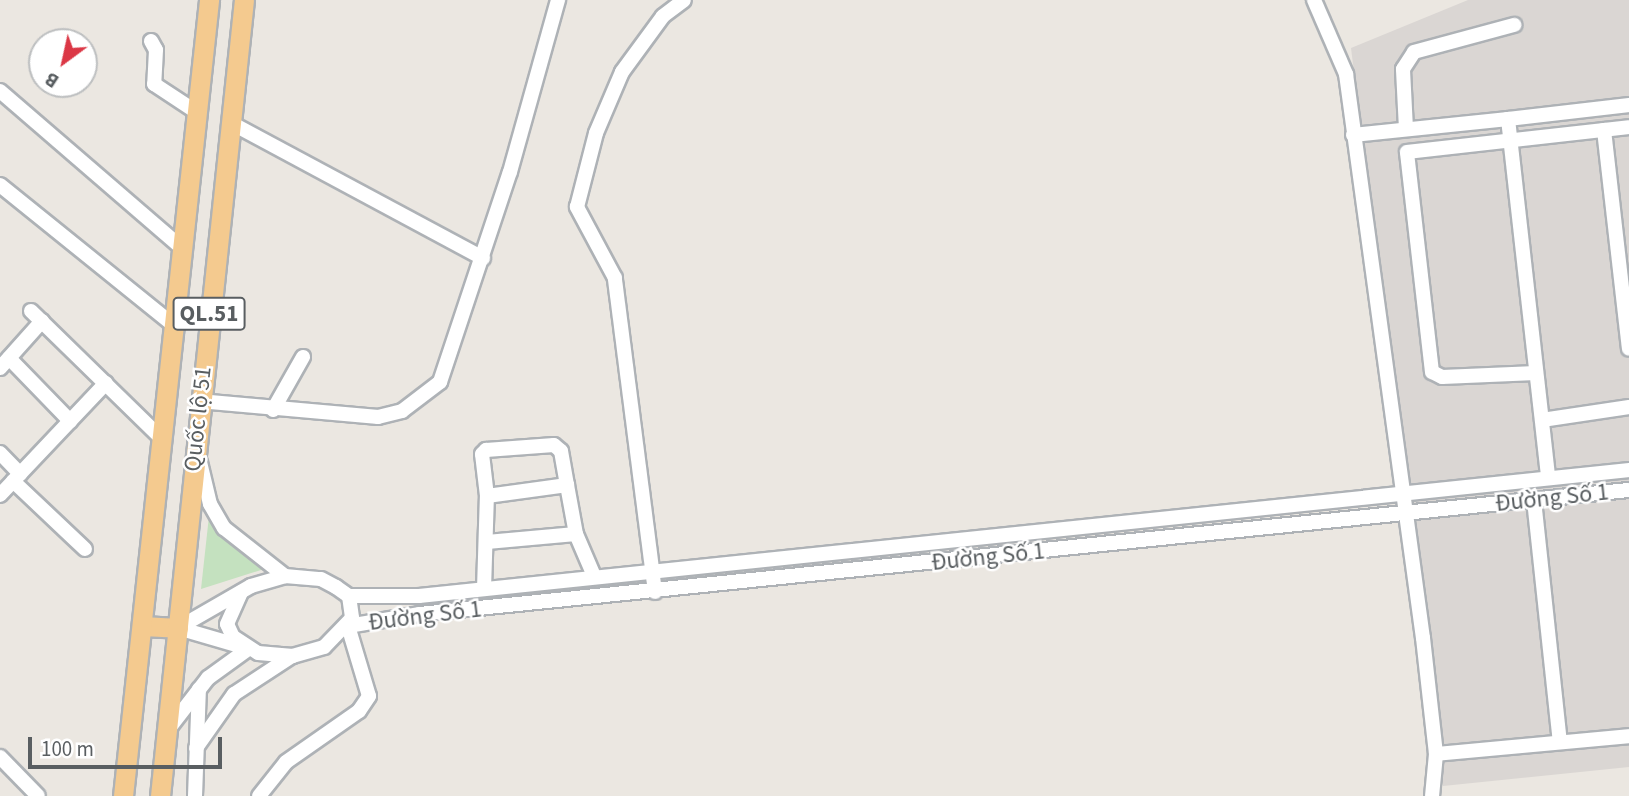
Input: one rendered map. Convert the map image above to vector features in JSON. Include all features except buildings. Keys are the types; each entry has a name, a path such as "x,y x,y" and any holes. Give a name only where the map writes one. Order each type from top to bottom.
{"highway":[{"name":"Quốc lộ 51","path":"123,796 209,0"},
{"name":"Quốc lộ 51","path":"160,796 199,401 244,0"},
{"path":"142,626 178,628"}],"street":[{"path":"199,401 273,410 378,417 423,399 451,360 558,0"},
{"path":"655,592 615,278 577,207 596,133 622,72 663,16 684,0"},
{"path":"1314,0 1342,58 1406,516 1436,754 1432,796"},
{"path":"1406,129 1403,69 1414,52 1514,25"},
{"path":"151,41 156,50 154,85 198,113"},
{"path":"0,91 181,247"},
{"path":"1353,135 1629,105"},
{"path":"1508,119 1548,478"},
{"path":"231,123 483,258"},
{"path":"1536,373 1443,377 1427,362 1407,152 1629,127"},
{"path":"1604,130 1629,349"},
{"path":"0,185 172,324"},
{"path":"70,421 5,363 37,316 160,437"},
{"path":"273,410 303,357"},
{"path":"0,495 106,383"},
{"path":"1542,420 1629,407"},
{"path":"196,440 210,504 224,528 285,576"},
{"path":"484,589 487,496 482,454 486,450 554,445 561,451 576,534 594,576"},
{"path":"0,453 16,478 85,548"},
{"name":"Đường Số 1","path":"349,596 484,589 1629,470"},
{"path":"487,496 567,485"},
{"name":"Đường Số 1","path":"348,626 420,614 1406,516 1629,490"},
{"path":"1534,500 1560,742"},
{"path":"487,542 576,534"},
{"path":"178,628 241,592 285,576 321,579 349,596 353,611 348,626 324,647 293,656 234,694 196,748"},
{"path":"241,592 227,624 248,649"},
{"path":"260,796 286,762 365,705 369,696 348,626"},
{"path":"178,628 248,649 293,656"},
{"path":"166,733 199,688 248,649"},
{"path":"195,796 199,688"},
{"path":"1436,754 1629,736"},
{"path":"0,757 38,796"}],"shaded area":[{"path":"1468,0 1629,0 1629,767 1443,786 1351,48"}],"green space":[{"path":"209,516 262,565 261,570 201,589"}]}
